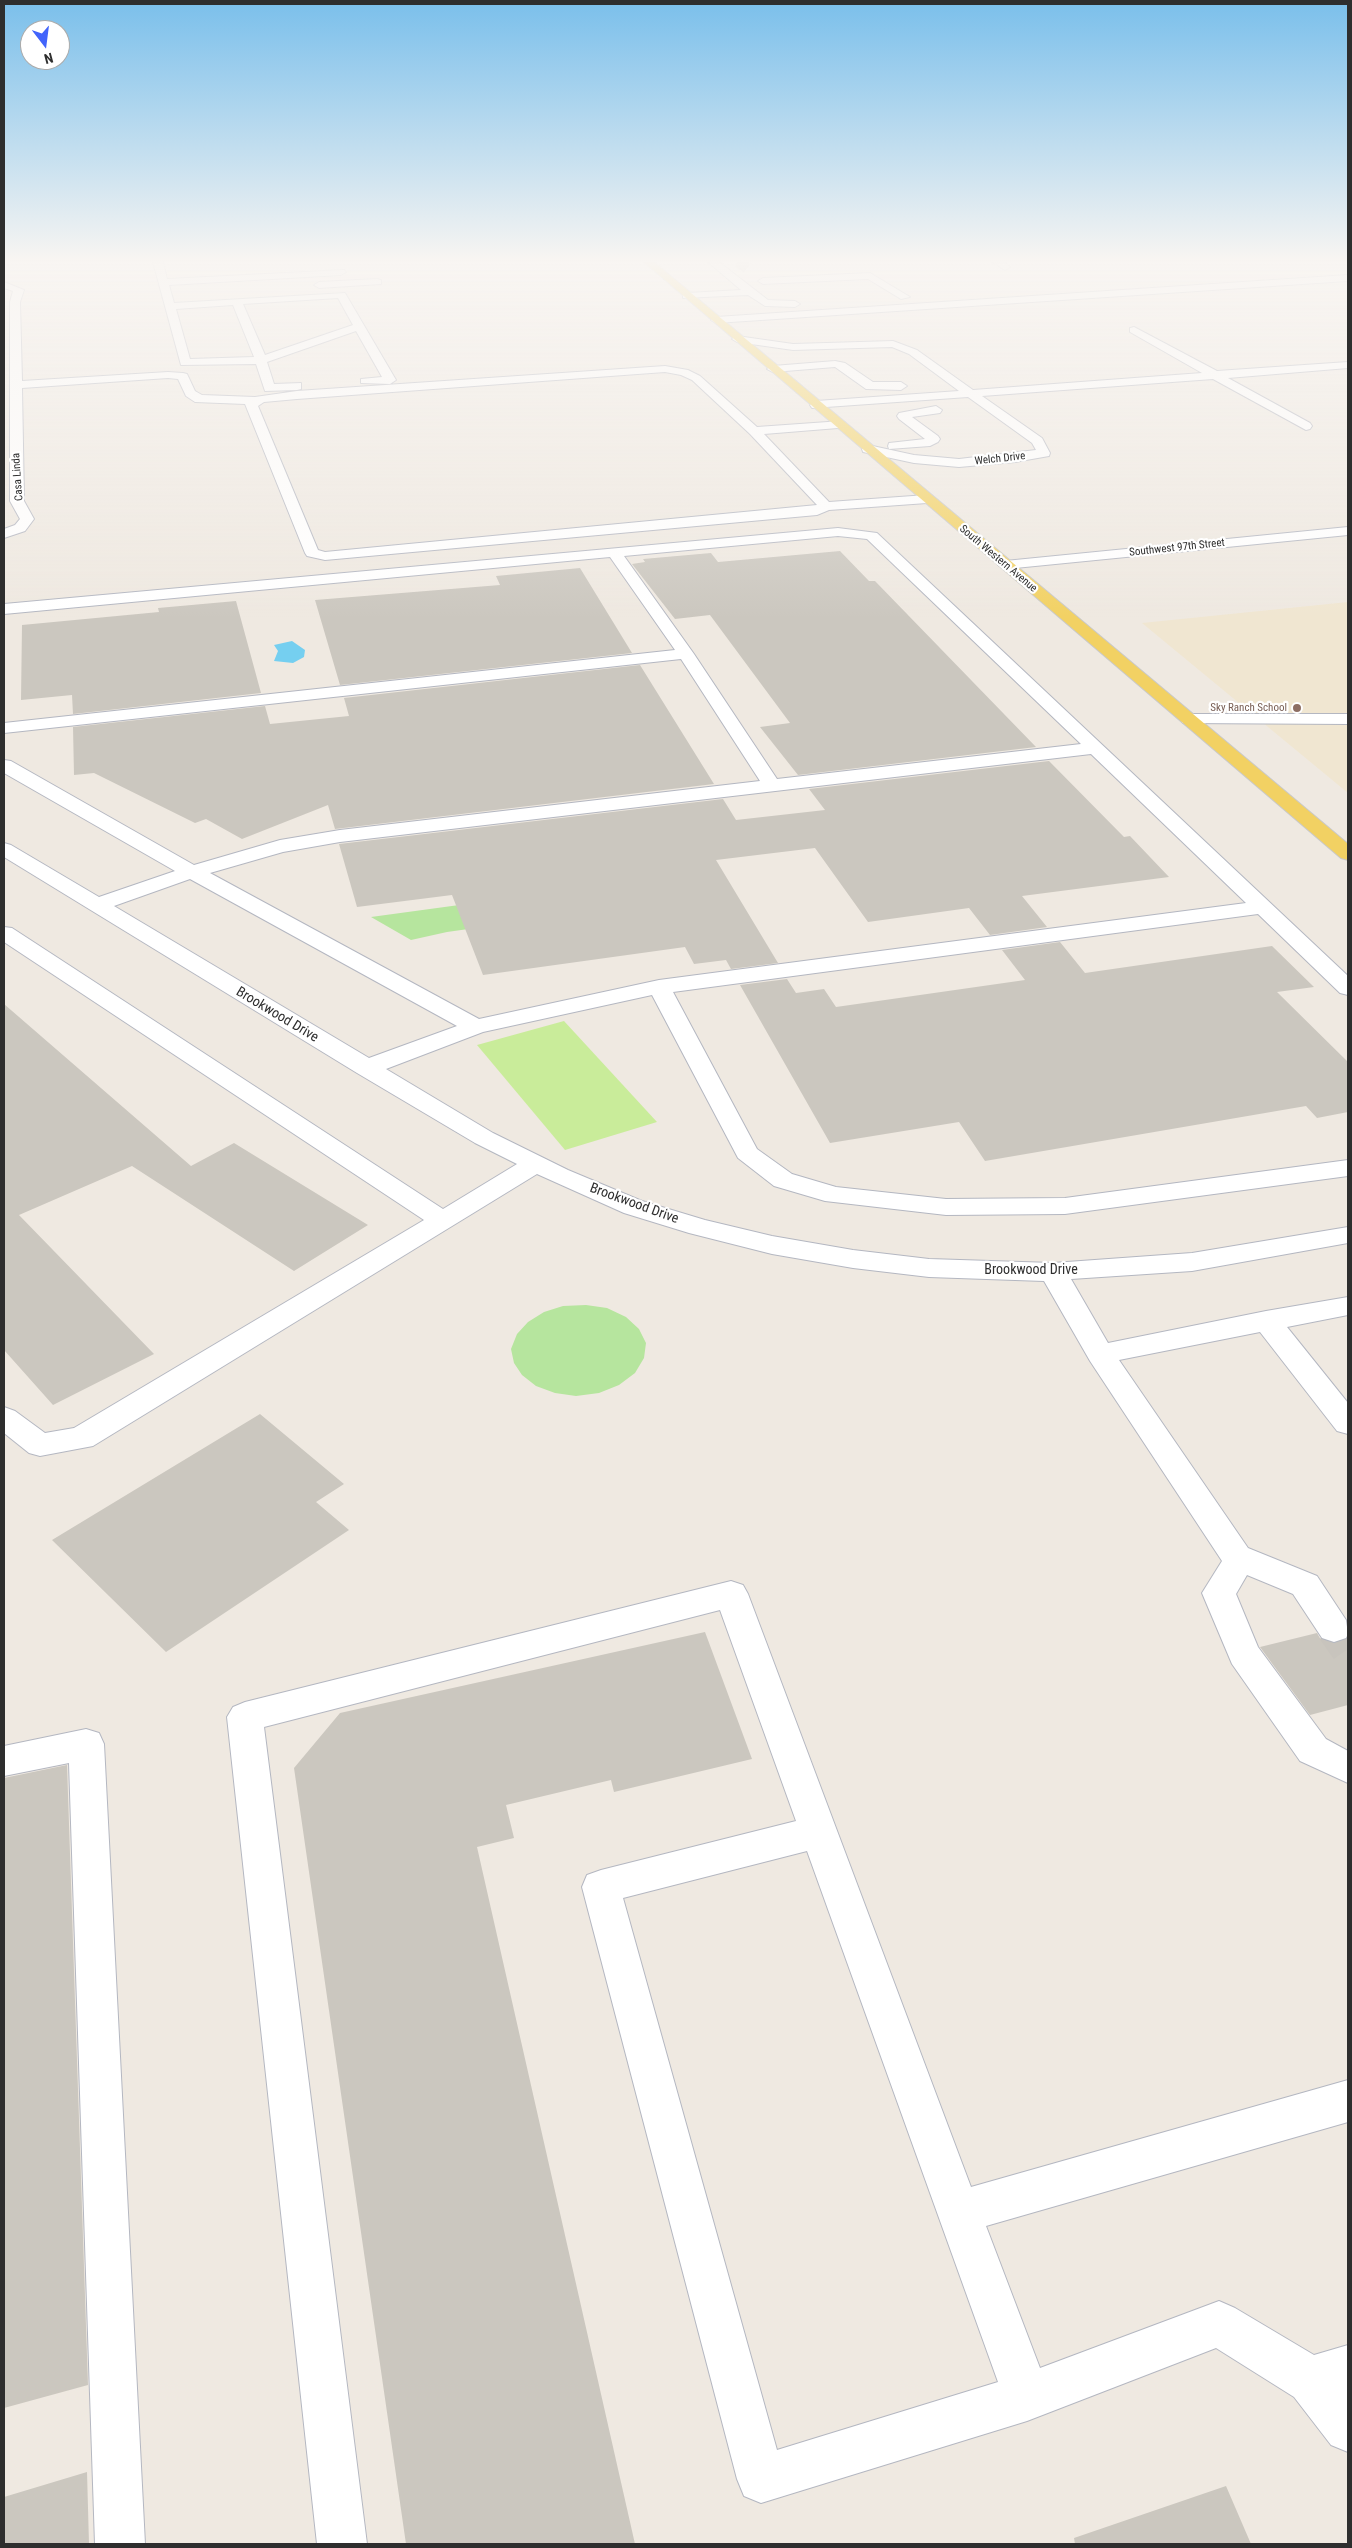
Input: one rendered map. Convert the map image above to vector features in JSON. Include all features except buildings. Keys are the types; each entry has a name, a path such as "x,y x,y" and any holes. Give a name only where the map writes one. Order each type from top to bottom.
{"main road":[{"name":"South Western Avenue","path":"788,381 868,449 921,480 927,499 1348,854"}],"street":[{"name":"Casa Linda","path":"4,534 20,528 26,519 17,502 10,429 16,381"},
{"path":"17,385 79,381"},
{"path":"185,381 190,393 199,399 257,401"},
{"path":"267,381 269,388 376,381"},
{"path":"496,381 297,395 261,399 251,405 312,553 325,556 817,511 826,506 927,499"},
{"path":"699,381 754,431 826,506"},
{"path":"863,381 870,386 917,386 945,408 903,416 934,439 930,442 868,449"},
{"name":"Welch Drive","path":"868,449 914,459 959,463 1015,458 1044,453 1037,440 954,381"},
{"path":"816,405 1135,381"},
{"path":"1226,381 1306,426"},
{"path":"754,431 838,424"},
{"name":"Welch Drive","path":"921,480 959,463"},
{"name":"Southwest 97th Street","path":"1005,565 1348,531"},
{"path":"4,609 838,532 872,536 1348,988"},
{"path":"614,553 686,654 771,784"},
{"path":"4,728 686,654"},
{"path":"1189,720 1348,719"},
{"path":"97,905 192,872 280,846 340,836 771,784 1094,748"},
{"path":"4,765 192,872 476,1026"},
{"name":"Brookwood Drive","path":"4,849 364,1068 484,1138 536,1164 633,1207 698,1227 772,1245 853,1259 929,1268 1053,1272 1192,1262 1348,1235"},
{"path":"364,1068 476,1026 659,987 1261,907"},
{"path":"4,933 442,1220"},
{"path":"659,987 747,1153 782,1180 834,1194 946,1207 1065,1206 1348,1168"},
{"path":"4,1418 40,1445 82,1438 536,1164"},
{"path":"1053,1272 1100,1354 1237,1557 1239,1561 1218,1593 1244,1654 1313,1750 1348,1768"},
{"path":"1100,1354 1266,1320 1348,1306"},
{"path":"1266,1320 1348,1423"},
{"path":"1237,1557 1305,1585 1334,1629"},
{"path":"342,2544 245,1716 730,1594 1027,2397"},
{"path":"4,1761 86,1744 120,2544"},
{"path":"819,1831 601,1887 761,2479 1027,2397 1219,2324 1330,2374 1348,2428"},
{"path":"959,2212 1348,2102"}],"shaded area":[{"name":"Sky Ranch School","path":"1348,602 1348,793 1142,623"}],"green space":[{"path":"621,883 632,906 447,932 411,940 371,917"},
{"path":"564,1021 657,1122 565,1150 477,1045"},
{"path":"586,1305 607,1308 626,1317 639,1329 646,1343 644,1358 635,1373 619,1385 599,1393 576,1396 555,1393 536,1386 522,1375 514,1363 511,1349 517,1334 528,1322 544,1312 563,1306"}],"water":[{"path":"292,641 305,650 304,657 293,663 274,661 278,651 274,645"}],"tunnel":[{"path":"1334,1629 1348,1649"}],"place":[{"name":"Sky Ranch School","path":"1297,708"}]}
